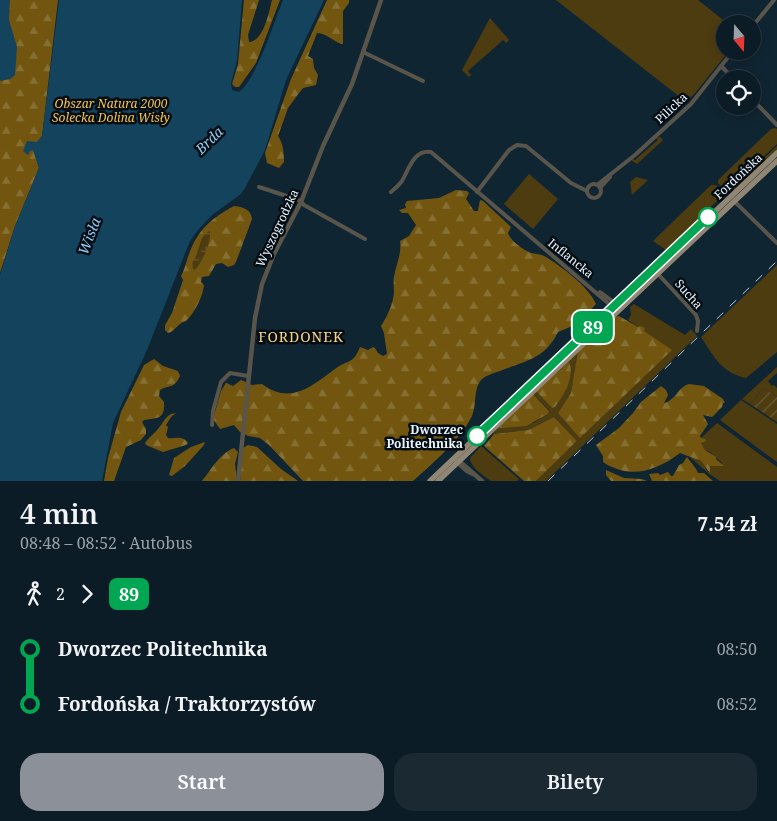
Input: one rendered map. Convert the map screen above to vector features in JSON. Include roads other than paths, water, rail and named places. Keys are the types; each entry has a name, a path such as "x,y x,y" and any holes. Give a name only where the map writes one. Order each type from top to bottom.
{"main road":[{"name":"Fordońska","path":"615,306 658,274 777,153"},
{"name":"Fordońska","path":"430,481 467,454 622,299 732,199 777,161"},
{"name":"Fordońska","path":"438,481 457,460 531,389"}],"street":[{"name":"Wyszogrodzka","path":"238,481 255,318 262,284 274,254 301,202 322,146 352,84 381,0"},
{"path":"761,16 774,0"},
{"path":"363,52 423,81"},
{"name":"Pilicka","path":"599,187 691,104 726,60"},
{"path":"721,66 725,70"},
{"path":"761,108 777,125"},
{"path":"477,192 508,150 517,145 530,149 571,183 587,189"},
{"name":"Inflancka","path":"391,192 402,180 415,157 422,153 428,152 433,154 615,306"},
{"path":"591,185 599,187 600,194 595,198 589,196 587,189 591,185"},
{"path":"259,187 301,202 365,238"},
{"path":"732,199 777,243"},
{"name":"Sucha","path":"658,274 696,315 698,321 697,331"},
{"name":"Inflancka","path":"595,291 615,306"},
{"path":"212,426 213,410 221,382 230,373 248,376"},
{"path":"466,465 467,454"},
{"path":"457,460 466,465 473,474"},
{"path":"457,460 467,471 482,481"}],"water":[{"path":"0,0 10,0 9,20 17,47 15,75 10,79 0,81"},
{"name":"Obszar Natura 2000 Solecka Dolina Wisły","path":"59,0 242,0 237,61 231,83 232,90 239,92 246,85 258,63 283,0 324,0 286,80 265,150 245,188 241,194 212,215 190,241 147,350 113,423 102,481 0,481 0,275 15,226 39,168 33,150 28,155 23,151 27,141 37,142 42,136"}],"railway":[{"path":"548,481 777,261"}],"place":[{"name":"Dworzec Politechnika","path":"477,436"}],"district":[{"name":"FORDONEK","path":"301,336"}],"water label":[{"name":"Brda","path":"209,140"},
{"name":"Wisła","path":"89,236"}]}
